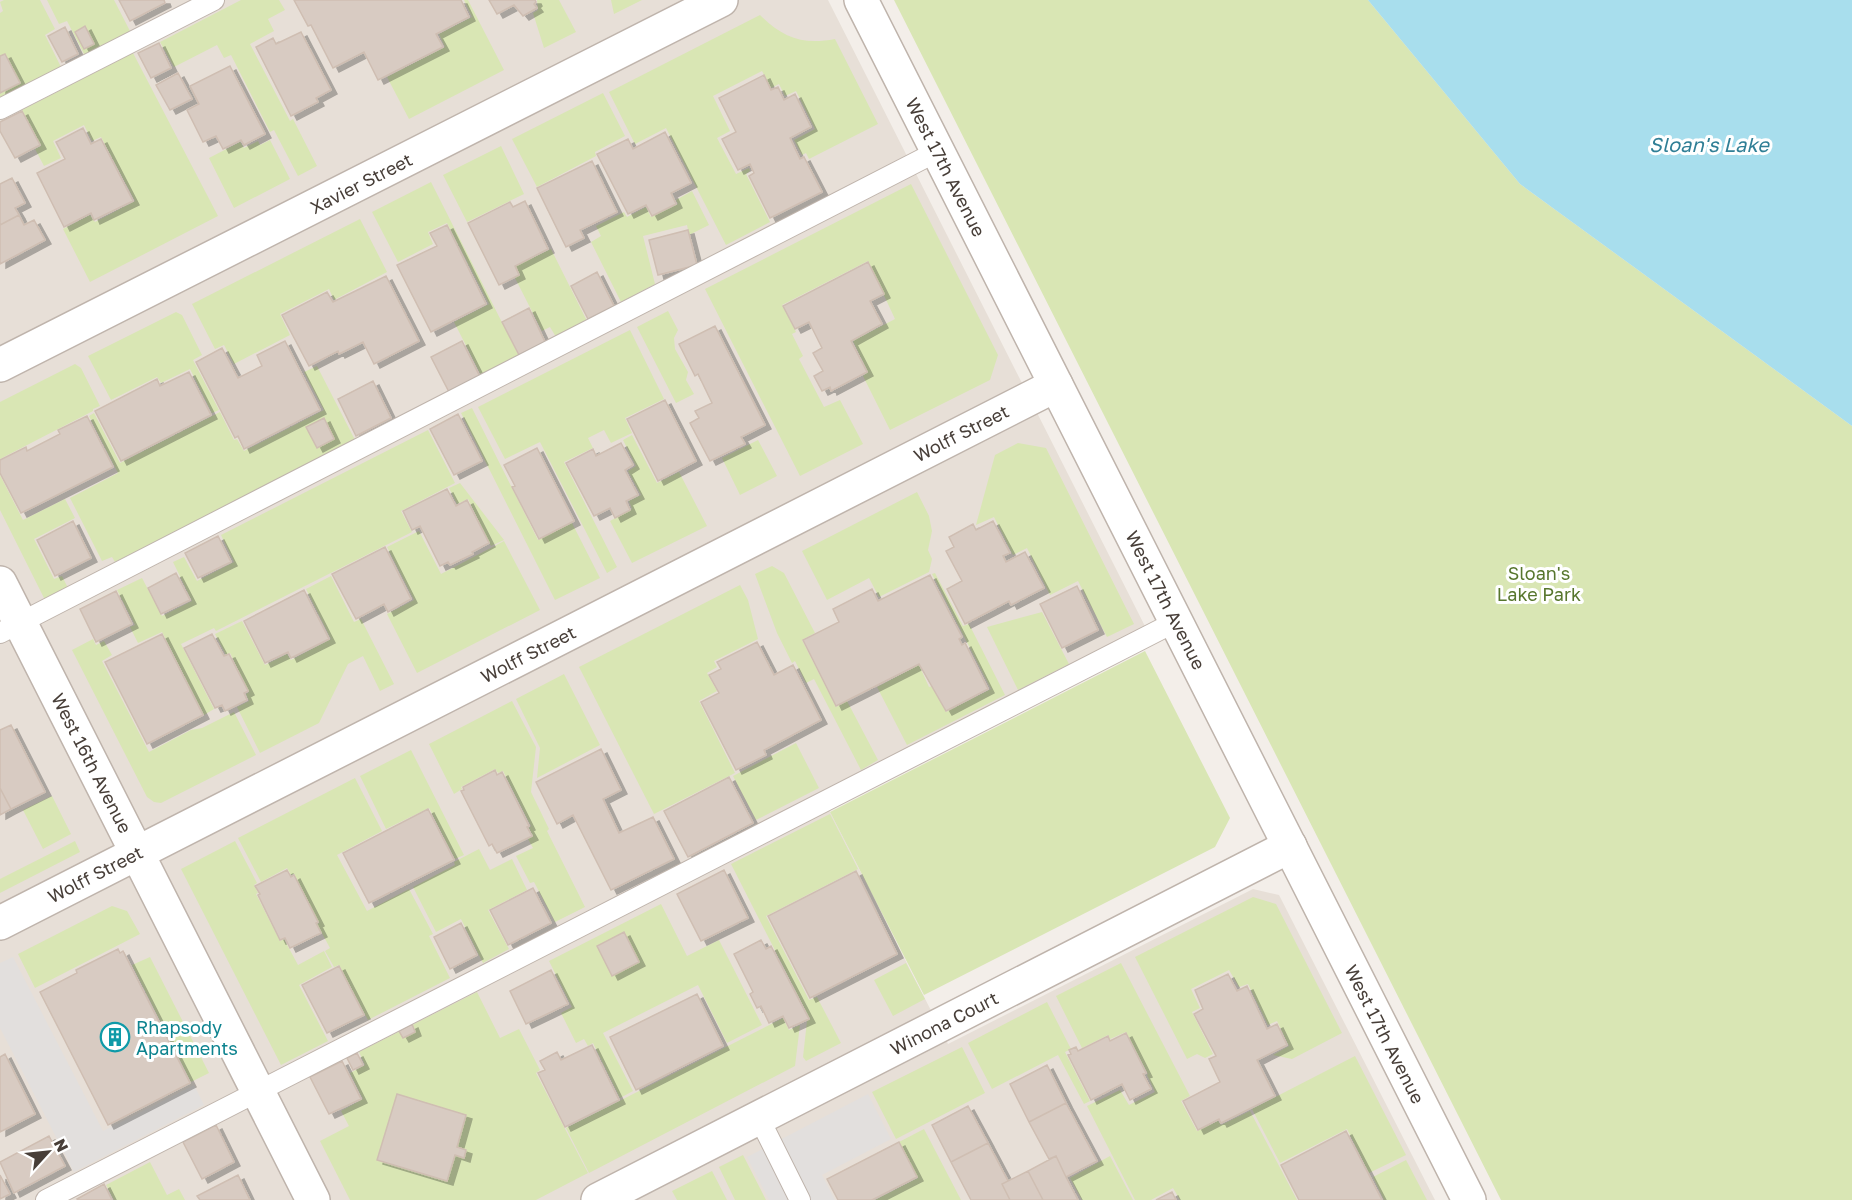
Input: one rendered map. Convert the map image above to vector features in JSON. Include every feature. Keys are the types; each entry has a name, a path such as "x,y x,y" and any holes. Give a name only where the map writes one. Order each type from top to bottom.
{"street":[{"name":"Xavier Street","path":"0,365 721,0"},
{"name":"West 17th Avenue","path":"861,0 1469,1200"},
{"name":"Wolff Street","path":"0,923 1056,385"},
{"name":"West 16th Avenue","path":"0,584 10,628 137,853 313,1200"},
{"name":"Winona Court","path":"598,1200 1290,846"}],"lane":[{"path":"0,110 214,0"},
{"path":"10,628 938,151"},
{"path":"46,1200 1177,621"},
{"path":"759,1118 800,1200"}],"shaded area":[{"path":"0,0 828,0 1153,642 827,806 948,1044 1253,889 1279,895 1435,1200 0,1200"},
{"path":"13,957 103,1131 194,1085 204,1105 74,1172 0,1028 0,963"},
{"path":"868,1094 891,1139 822,1175 835,1200 769,1200 747,1157"}],"green space":[{"path":"40,0 55,29 45,35 61,67 0,98 0,13 3,11 0,2"},
{"path":"47,0 114,0 131,33 85,56 67,21 59,24"},
{"path":"241,0 279,0 285,10 268,19 274,31 250,44 290,121 293,119 317,166 298,176 274,130 270,132 231,55 224,58 217,45 174,67 160,42"},
{"path":"464,0 468,0 504,70 409,119 387,77 445,47 439,34 472,17"},
{"path":"537,0 559,0 576,32 544,48 533,13 538,10"},
{"path":"611,0 642,0 614,14"},
{"name":"Sloan's Lake Park","path":"894,0 1368,0 1520,184 1852,426 1852,1200 1501,1200"},
{"path":"760,15 777,29 794,38 813,41 835,39 878,124 809,159 806,153 802,155 794,140 815,129 796,91 785,96 779,84 771,88 762,71 713,96 730,131 717,138 736,174 749,168 750,171 746,174 770,222 726,245 666,128 635,144 609,92"},
{"path":"133,53 218,216 90,282 63,229 90,215 95,222 135,201 101,137 92,141 84,125 53,141 61,158 44,166 35,149 41,146 22,110"},
{"path":"603,93 625,136 595,152 596,156 537,187 512,139"},
{"path":"270,140 290,179 234,208 209,158 240,142 244,148 258,141 260,145"},
{"path":"501,146 524,194 467,222 443,175"},
{"path":"431,182 519,356 481,375 454,322 489,304 447,223 428,232 433,244 398,262 372,212"},
{"path":"911,184 998,355 990,380 890,430 863,376 868,372 853,341 895,319 868,261 782,305 796,332 792,334 803,356 799,359 824,407 840,400 863,444 800,476 705,289"},
{"path":"692,191 709,225 689,235 687,225 643,236 655,284 621,302 591,242 601,236 596,226 624,212 627,217 646,207 651,217 678,204 676,200"},
{"path":"360,219 387,272 334,300 329,289 280,314 290,335 234,364 224,345 215,349 192,304"},
{"path":"551,249 587,321 556,337 550,327 542,331 515,278 520,275 516,266"},
{"path":"668,311 678,330 674,338 675,349 688,372 686,380 694,394 676,403 637,327"},
{"path":"176,312 182,315 202,355 193,360 219,410 212,413 190,369 161,383 157,377 111,400 88,356"},
{"path":"630,330 664,399 625,418 632,433 611,443 604,430 588,438 593,448 564,462 617,567 607,573 540,442 505,459 478,407"},
{"path":"75,364 81,368 100,406 0,459 0,402"},
{"path":"317,366 355,440 115,562 112,557 102,561 70,498 118,473 89,416 94,413 120,463 220,412 234,440 237,439 244,451 324,410 304,372"},
{"path":"472,408 538,540 572,523 600,578 555,600 461,413"},
{"path":"428,430 455,483 401,511 412,532 216,631 214,628 181,644 214,709 204,715 162,632 138,643 130,627 135,625 117,590 142,578 162,616 192,601 173,562 184,557 197,581 234,562 221,535"},
{"path":"632,435 657,483 679,472 707,526 632,563 610,521 632,509 629,501 641,495 628,471 636,466 623,440"},
{"path":"758,440 777,476 740,495 722,458"},
{"path":"1018,443 1046,448 1134,624 1107,637 1078,581 1050,595 1027,548 1013,555 994,517 976,525 995,455"},
{"path":"0,475 23,520 65,499 75,518 34,539 54,579 62,576 69,590 46,602 0,510"},
{"path":"460,483 504,540 491,546 468,499 457,504 449,488"},
{"path":"917,492 929,516 932,531 928,550 932,559 929,572 879,597 869,578 827,600 802,551"},
{"path":"419,531 441,574 504,541 540,610 417,673 387,614 414,600 387,547"},
{"path":"772,566 784,573 815,633 802,640 836,707 847,701 878,760 861,770 814,679 806,683 795,661 792,663 777,633 755,574"},
{"path":"935,573 963,626 969,624 1005,695 907,745 877,687 919,665 929,687 932,686 946,712 991,689 932,574"},
{"path":"331,576 354,622 361,619 394,684 380,691 363,656 348,664 319,723 260,753 237,707 249,701 246,694 249,692 230,653 226,655 215,634 242,621 265,665 287,654 291,660 331,639 306,589"},
{"path":"740,585 748,600 758,639 714,661 717,667 707,673 717,691 699,701 735,773 654,814 579,667"},
{"path":"1042,612 1069,664 1018,690 987,627"},
{"path":"93,639 96,645 104,641 112,655 102,661 149,752 191,730 202,728 234,712 256,755 161,803 154,802 147,797 72,650"},
{"path":"1145,651 1230,818 1215,847 924,995 830,812"},
{"path":"564,674 600,745 537,778 540,748 516,699"},
{"path":"512,701 536,747 531,792 549,829 547,831 585,907 555,922 534,882 530,883 516,856 533,848 528,839 533,836 529,828 531,826 503,771 498,773 495,769 461,787 462,789 454,794 429,744"},
{"path":"796,743 819,788 756,820 733,776"},
{"path":"411,750 464,855 455,859 429,808 386,829 360,776"},
{"path":"355,778 382,831 337,855 367,911 409,889 433,934 429,936 450,978 368,1020 339,965 334,967 325,951 330,948 294,874 291,875 287,868 261,882 238,838"},
{"path":"52,796 71,834 43,849 23,810"},
{"path":"830,814 858,869 766,916 809,1000 817,997 841,1043 806,1061 803,1057 807,1021 810,1019 731,864"},
{"path":"75,841 80,852 0,893 0,879"},
{"path":"235,841 257,883 254,885 258,893 256,894 280,941 284,939 298,965 324,951 332,967 299,985 328,1041 281,1065 181,869"},
{"path":"479,849 490,870 512,859 527,890 488,910 509,949 483,963 461,919 436,932 413,887 455,865 454,862"},
{"path":"1253,897 1276,904 1342,1033 1292,1059 1273,1055 1289,1046 1277,1021 1268,1025 1248,984 1239,987 1229,970 1191,989 1200,1008 1192,1012 1213,1054 1205,1058 1197,1054 1187,1059 1135,957"},
{"path":"661,904 687,956 719,940 762,1025 727,1043 698,985 603,1033 633,1091 620,1098 593,1043 588,1046 584,1039 576,1043 561,1013 572,1007 549,961"},
{"path":"112,906 127,911 140,934 35,988 18,954"},
{"path":"150,957 209,1073 191,1082 132,965"},
{"path":"906,963 925,999 893,1016 874,980"},
{"path":"1121,963 1190,1096 1181,1101 1197,1131 1218,1121 1221,1125 1250,1111 1297,1200 1180,1200 1173,1188 1151,1200 1135,1200 1087,1106 1120,1090 1129,1105 1155,1092 1126,1032 1110,1039 1108,1035 1082,1048 1056,996"},
{"path":"477,992 500,1038 519,1029 540,1070 536,1073 588,1173 536,1200 350,1200 320,1141 349,1126 341,1111 363,1099 350,1073 365,1065 359,1052"},
{"path":"1047,1002 1071,1049 1065,1052 1090,1101 1084,1104 1058,1055 992,1089 968,1043"},
{"path":"783,1018 789,1030 800,1025 795,1066 589,1173 566,1128"},
{"path":"962,1047 985,1093 896,1139 872,1092"},
{"path":"1355,1056 1406,1155 1369,1173 1347,1129 1280,1163 1252,1109"},
{"path":"924,1129 961,1200 875,1200 918,1178 899,1142"},
{"path":"743,1155 766,1200 735,1200 719,1167"},
{"path":"1110,1156 1133,1200 1082,1200 1070,1178"},
{"path":"1406,1160 1427,1200 1384,1200 1373,1177"},
{"path":"150,1162 167,1195 179,1189 185,1200 114,1200 106,1185"},
{"path":"712,1171 727,1200 677,1200 672,1191"}],"water":[{"name":"Sloan's Lake","path":"1368,0 1852,0 1852,426 1520,184"}],"building":[{"path":"119,0 164,0 165,3 130,21"},
{"path":"294,0 461,0 469,17 436,34 443,47 378,80 364,52 333,68 311,25 308,26"},
{"path":"489,0 535,0 534,4 537,8 523,16 514,5 497,14"},
{"path":"85,26 94,44 84,49 75,32"},
{"path":"65,27 78,54 62,62 48,36"},
{"path":"301,32 331,90 316,98 318,102 291,116 256,47 273,38 276,44"},
{"path":"159,43 171,68 151,78 138,53"},
{"path":"5,54 20,83 0,93 0,56"},
{"path":"230,66 265,134 244,145 241,140 223,149 216,136 203,142 187,110 199,104 190,86"},
{"path":"178,73 192,99 170,110 156,85"},
{"path":"764,75 771,90 778,87 784,100 795,94 811,127 790,138 800,159 804,157 822,192 770,218 749,176 754,173 750,164 738,170 722,139 736,132 719,98"},
{"path":"22,111 40,145 15,158 0,131 0,122"},
{"path":"83,128 91,144 101,139 133,201 94,220 91,213 64,227 37,173 65,159 56,142"},
{"path":"665,132 691,183 671,193 676,204 652,216 646,205 628,214 597,154 628,139 633,149"},
{"path":"592,161 617,212 580,230 584,238 566,247 537,188"},
{"path":"12,178 25,203 15,208 19,215 0,225 0,184"},
{"path":"525,201 548,249 515,266 519,275 499,285 468,223 510,202 513,207"},
{"path":"19,215 24,225 34,220 45,240 0,264 0,225"},
{"path":"447,225 486,304 431,332 397,265 437,246 430,233"},
{"path":"688,230 697,265 658,275 649,240"},
{"path":"868,262 884,294 870,301 882,324 851,341 867,372 831,391 830,387 822,391 814,376 823,371 813,353 822,348 809,322 795,329 783,306"},
{"path":"597,272 614,306 588,319 571,286"},
{"path":"386,276 419,341 374,364 363,342 339,354 338,351 309,366 282,315 327,292 333,302"},
{"path":"529,308 545,342 519,355 502,322"},
{"path":"715,326 765,425 741,437 745,444 710,461 690,423 699,418 695,411 712,403 698,374 695,376 679,344"},
{"path":"285,341 320,410 244,449 238,436 235,438 196,362 222,348 238,378 262,366 257,355"},
{"path":"462,341 480,377 449,392 431,357"},
{"path":"189,372 211,415 121,461 95,411 157,379 160,386"},
{"path":"373,381 391,418 356,436 338,399"},
{"path":"665,400 696,461 658,481 627,419"},
{"path":"458,414 482,461 454,475 430,429"},
{"path":"87,416 113,467 21,513 0,473 0,460 26,447 27,451 60,434 58,430"},
{"path":"324,418 334,439 317,448 306,427"},
{"path":"621,443 633,465 625,470 638,495 626,501 630,510 615,518 610,508 594,516 566,463 593,449 596,456"},
{"path":"537,448 574,521 539,539 512,487 515,486 504,465"},
{"path":"447,489 456,506 467,500 489,543 450,565 448,562 440,566 420,526 412,530 403,511"},
{"path":"73,521 91,558 55,576 37,540"},
{"path":"993,521 1010,553 1003,556 1006,562 1025,552 1044,588 1011,605 1009,601 965,624 947,589 962,581 946,551 954,547 949,537 973,524 976,530"},
{"path":"218,536 231,562 198,578 185,553"},
{"path":"385,547 411,599 388,612 384,604 356,619 332,574"},
{"path":"176,573 190,600 161,614 148,588"},
{"path":"930,575 962,637 959,639 962,645 965,643 988,689 946,711 919,664 836,706 803,640 839,622 833,609 872,589 878,601"},
{"path":"1077,586 1098,630 1062,648 1040,604"},
{"path":"304,590 329,639 291,658 288,652 265,663 244,621"},
{"path":"116,591 132,624 96,642 80,609"},
{"path":"162,634 203,715 147,744 105,662"},
{"path":"212,634 224,656 229,654 248,691 244,693 247,700 225,711 222,705 215,708 184,648"},
{"path":"757,642 774,675 793,665 821,720 764,750 766,755 736,770 701,702 719,693 709,675 721,669 717,662"},
{"path":"11,725 45,792 11,809 0,788 0,730"},
{"path":"601,749 621,790 603,799 619,833 653,817 674,859 611,890 573,815 557,824 536,782"},
{"path":"495,770 497,775 502,772 532,836 497,853 492,844 489,846 461,791 464,790 463,787"},
{"path":"729,777 753,823 688,857 664,811"},
{"path":"0,788 11,809 0,815"},
{"path":"428,809 454,860 369,903 343,853"},
{"path":"287,870 291,877 294,875 318,922 316,923 321,933 290,948 285,938 280,940 255,886"},
{"path":"724,870 748,918 701,941 677,894"},
{"path":"856,871 897,954 810,998 768,916"},
{"path":"533,888 551,923 508,945 490,910"},
{"path":"461,923 477,955 450,969 434,937"},
{"path":"624,932 639,962 612,976 597,946"},
{"path":"761,940 766,949 771,946 809,1019 789,1028 783,1016 769,1023 761,1006 757,1008 750,994 753,992 734,954"},
{"name":"Rhapsody Apartments","path":"118,949 120,953 123,951 190,1083 108,1125 40,992 77,973 76,970"},
{"path":"339,966 364,1015 327,1033 302,985"},
{"path":"551,970 568,1004 526,1024 510,991"},
{"path":"1228,974 1237,991 1247,986 1267,1029 1277,1024 1287,1045 1257,1060 1275,1096 1221,1123 1219,1119 1198,1130 1183,1101 1220,1082 1209,1059 1216,1056 1194,1014 1203,1009 1195,990"},
{"path":"697,994 723,1046 636,1090 610,1037"},
{"path":"412,1024 415,1032 403,1038 399,1031"},
{"path":"1126,1033 1146,1073 1143,1074 1151,1089 1130,1100 1122,1084 1091,1100 1068,1055 1071,1054 1069,1050 1076,1047 1078,1051 1108,1036 1110,1041"},
{"path":"592,1045 619,1100 565,1127 538,1073 545,1070 540,1061 557,1052 561,1060"},
{"path":"357,1053 363,1065 353,1070 347,1058"},
{"path":"5,1054 35,1114 0,1132 0,1057"},
{"path":"342,1061 361,1099 329,1114 310,1077"},
{"path":"1047,1065 1066,1103 1029,1122 1010,1084"},
{"path":"397,1094 466,1115 457,1147 466,1150 464,1158 455,1155 447,1181 377,1160"},
{"path":"1066,1103 1097,1161 1066,1177 1056,1156 1049,1159 1029,1122"},
{"path":"968,1106 988,1143 951,1162 932,1125"},
{"path":"216,1125 234,1162 202,1179 183,1142"},
{"path":"1346,1131 1382,1200 1299,1200 1281,1165"},
{"path":"49,1136 65,1166 14,1193 0,1162"},
{"path":"899,1142 917,1177 872,1200 838,1200 827,1179"},
{"path":"988,1143 1008,1181 1002,1184 1010,1200 971,1200 951,1162"},
{"path":"1056,1156 1078,1200 1043,1200 1028,1171"},
{"path":"1028,1171 1043,1200 1010,1200 1002,1184"},
{"path":"0,1175 10,1194 0,1199"},
{"path":"238,1175 250,1200 200,1200 197,1196"},
{"path":"104,1184 112,1200 77,1199"},
{"path":"1172,1192 1176,1200 1156,1200"}],"place":[{"name":"Rhapsody Apartments","path":"115,1037"}]}
